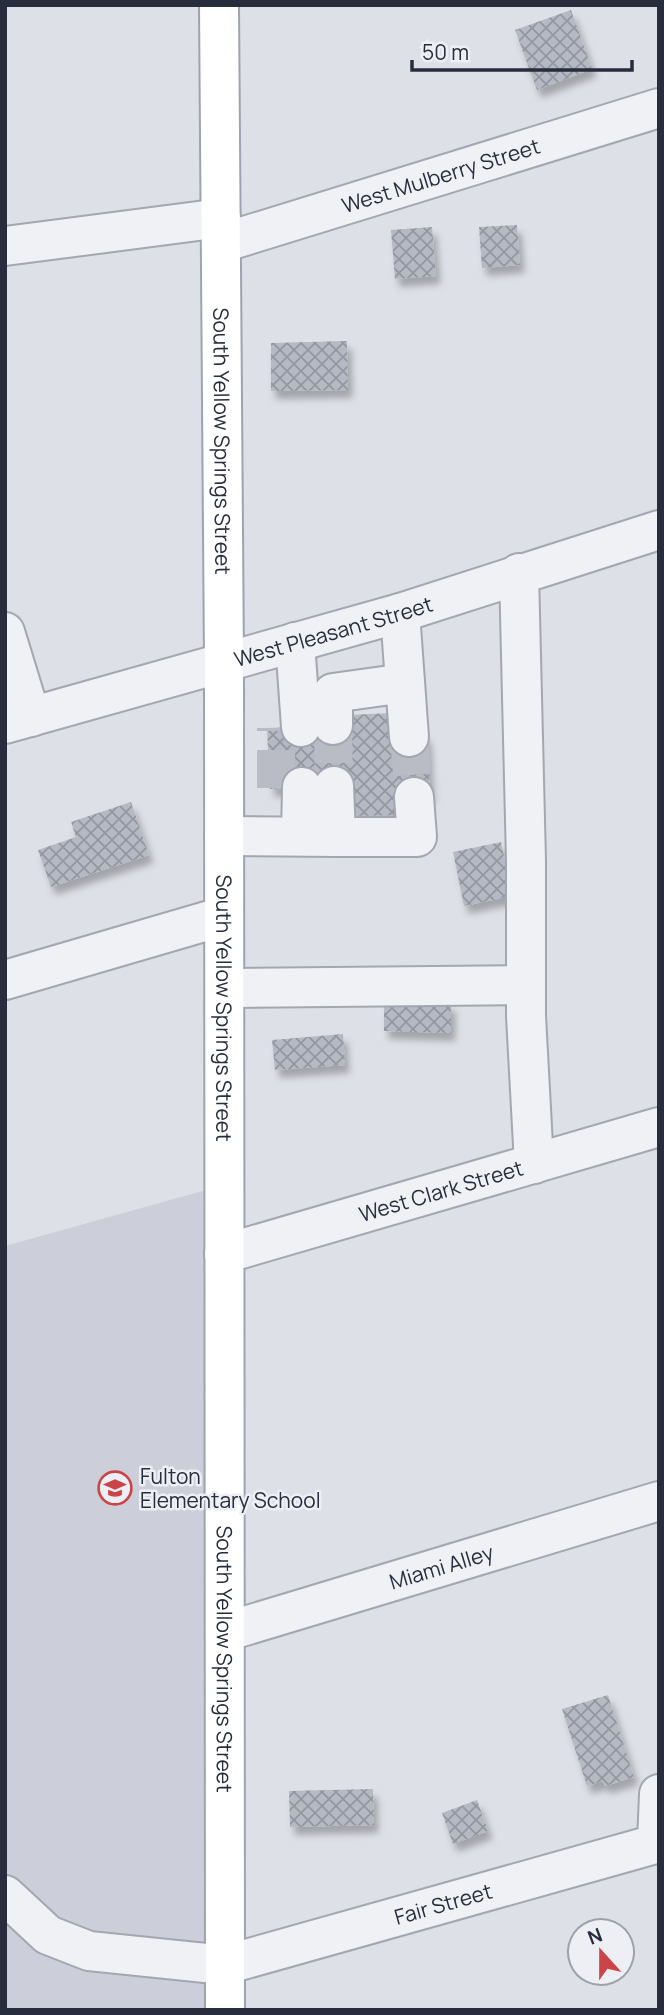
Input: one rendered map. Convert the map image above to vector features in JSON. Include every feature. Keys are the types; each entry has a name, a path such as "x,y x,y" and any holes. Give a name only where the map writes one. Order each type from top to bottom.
{"main road":[{"name":"South Yellow Springs Street","path":"219,5 225,988 225,2010"}],"street":[{"name":"West Mulberry Street","path":"5,246 221,231 659,107"},
{"name":"West Pleasant Street","path":"18,720 400,613 659,530"},
{"path":"519,573 526,985 534,1164"},
{"path":"400,613 410,737"},
{"path":"5,632 18,720"},
{"path":"295,642 309,715 405,682"},
{"path":"304,836 304,787 304,836"},
{"path":"224,836 416,837 414,797"},
{"path":"5,980 224,916"},
{"path":"225,988 526,985"},
{"name":"West Clark Street","path":"224,1254 659,1128"},
{"name":"Miami Alley","path":"225,1632 659,1501"},
{"path":"658,1843 659,1794"},
{"name":"Fair Street","path":"225,1965 658,1843"},
{"path":"5,1895 48,1935 89,1951 225,1965"}],"shaded area":[{"name":"Fulton Elementary School","path":"224,1185 225,2010 5,2010 5,1246"}],"building":[{"path":"571,10 592,69 537,90 515,30"},
{"path":"517,225 520,265 482,268 479,227"},
{"path":"432,227 436,276 395,279 391,230"},
{"path":"347,341 348,390 271,391 271,343"},
{"path":"394,713 427,736 430,797 394,798 394,815 352,816 351,785 270,789 267,728 346,725 345,715"},
{"path":"131,802 149,855 51,887 38,850 76,837 71,822"},
{"path":"501,842 512,896 464,906 453,852"},
{"path":"384,1002 451,1003 451,1033 384,1031"},
{"path":"343,1034 345,1065 275,1070 272,1040"},
{"path":"608,1695 634,1777 605,1786 603,1781 587,1786 562,1709"},
{"path":"373,1789 374,1825 290,1827 289,1791"},
{"path":"477,1800 488,1831 453,1844 442,1813"}],"tunnel":[{"path":"333,725 334,786"},
{"path":"276,728 276,788"},
{"path":"409,737 414,797"}],"place":[{"name":"Fulton Elementary School","path":"115,1488"}]}
